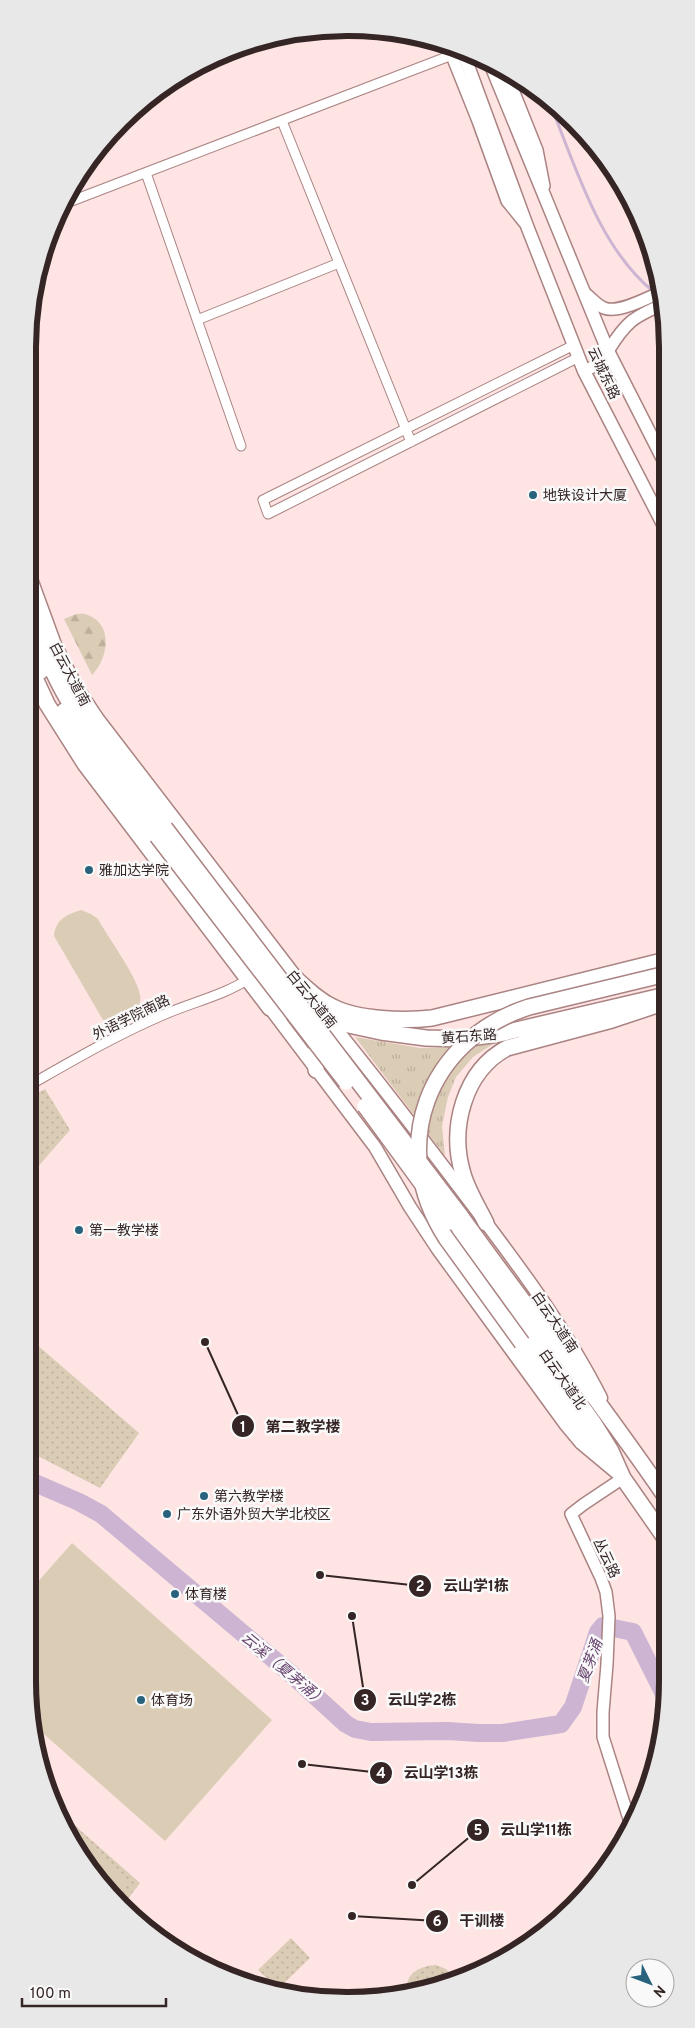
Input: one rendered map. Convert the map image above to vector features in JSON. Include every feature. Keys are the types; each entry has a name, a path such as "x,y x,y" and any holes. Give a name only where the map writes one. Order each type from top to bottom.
{"highway":[{"name":"白云大道南","path":"36,598 54,646 76,689 96,720 294,977"},
{"name":"白云大道南","path":"36,630 41,645 68,700 161,832 455,1218"},
{"name":"白云大道南","path":"36,660 76,730 161,832"},
{"path":"36,680 47,704 84,764 270,1008"},
{"name":"黄石东路","path":"294,977 319,998 335,1008 384,1019 415,1020 452,1014 525,994 659,962"},
{"path":"623,1478 580,1425 435,1221 426,1201 418,1146 428,1099 441,1072 464,1044 476,1033 509,1014 529,1007 659,976"},
{"path":"525,994 515,1003 513,1015 517,1022 530,1028"},
{"name":"黄石东路","path":"270,1008 394,1034 446,1038 485,1037 659,997"},
{"path":"486,1223 466,1184 458,1150 459,1124 464,1101 480,1070 497,1054 507,1048 612,1020 659,1004"},
{"path":"316,1070 315,1054 320,1031 330,1022 349,1012"},
{"name":"白云大道北","path":"455,1218 610,1416 659,1487"},
{"name":"白云大道北","path":"455,1218 593,1422 611,1451 623,1478 659,1530"}],"main road":[{"name":"云城东路","path":"456,56 527,226 584,371 659,516"},
{"name":"云城东路","path":"494,73 548,210 586,294 609,355 659,451"},
{"name":"白云大道南","path":"294,977 346,1040 486,1223 562,1329 585,1367 610,1416"},
{"path":"270,1008 375,1147 437,1248 566,1425 581,1443 623,1478"},
{"path":"316,1070 318,1059 324,1048 332,1042 346,1040"}],"street":[{"path":"73,200 282,121 449,53"},
{"name":"云城东路","path":"510,83 537,150 548,210"},
{"path":"282,121 411,442"},
{"path":"146,173 241,446"},
{"path":"197,320 339,263"},
{"path":"586,294 607,309 618,308 654,295"},
{"path":"584,371 609,355 620,331 632,318 656,307"},
{"path":"577,351 411,442 268,514 263,500 406,429 577,351"},
{"name":"外语学院南路","path":"36,1082 142,1024 229,991 279,958"},
{"name":"丛云路","path":"623,1478 571,1514 605,1586 609,1616 609,1637 602,1726 608,1755 628,1816"}],"green space":[{"path":"76,614 86,614 96,620 102,626 105,634 105,652 92,675 64,619"},
{"path":"81,910 98,919 134,978 140,998 139,1005 134,1014 126,1020 112,1022 103,1020 54,936 59,922"},
{"path":"355,1037 420,1048 449,1047 502,1038 473,1057 456,1077 448,1097 442,1126 445,1156"},
{"path":"45,1089 70,1130 36,1169 36,1094"},
{"path":"36,1344 139,1433 100,1488 36,1455"},
{"name":"体育场","path":"72,1543 272,1720 165,1841 41,1731 36,1680 36,1584"},
{"path":"70,1821 140,1883 127,1901 101,1870"},
{"path":"80,1839 129,1884 120,1894"},
{"path":"291,1938 310,1958 282,1985 270,1982 258,1970"},
{"path":"436,1965 446,1969 451,1974 407,1986 411,1975 424,1967"}],"waterway":[{"path":"554,114 580,181 604,231 635,274 654,292"},
{"name":"云溪（夏茅涌）","path":"36,1483 79,1502 101,1514 290,1673 346,1724 355,1729 371,1732 448,1731 503,1733 561,1724 573,1707 598,1632 603,1626 633,1632 659,1684"}],"place":[{"name":"地铁设计大厦","path":"533,495"},
{"name":"雅加达学院","path":"89,870"},
{"name":"第一教学楼","path":"79,1230"},
{"name":"第二教学楼","path":"205,1342"},
{"name":"第六教学楼","path":"204,1496"},
{"name":"广东外语外贸大学北校区","path":"167,1514"},
{"name":"云山学1栋","path":"320,1575"},
{"name":"体育楼","path":"175,1594"},
{"name":"云山学2栋","path":"352,1616"},
{"name":"体育场","path":"141,1700"},
{"name":"云山学13栋","path":"302,1764"},
{"name":"云山学11栋","path":"412,1885"},
{"name":"干训楼","path":"352,1916"}],"water label":[{"name":"夏茅涌","path":"590,1661"}]}
